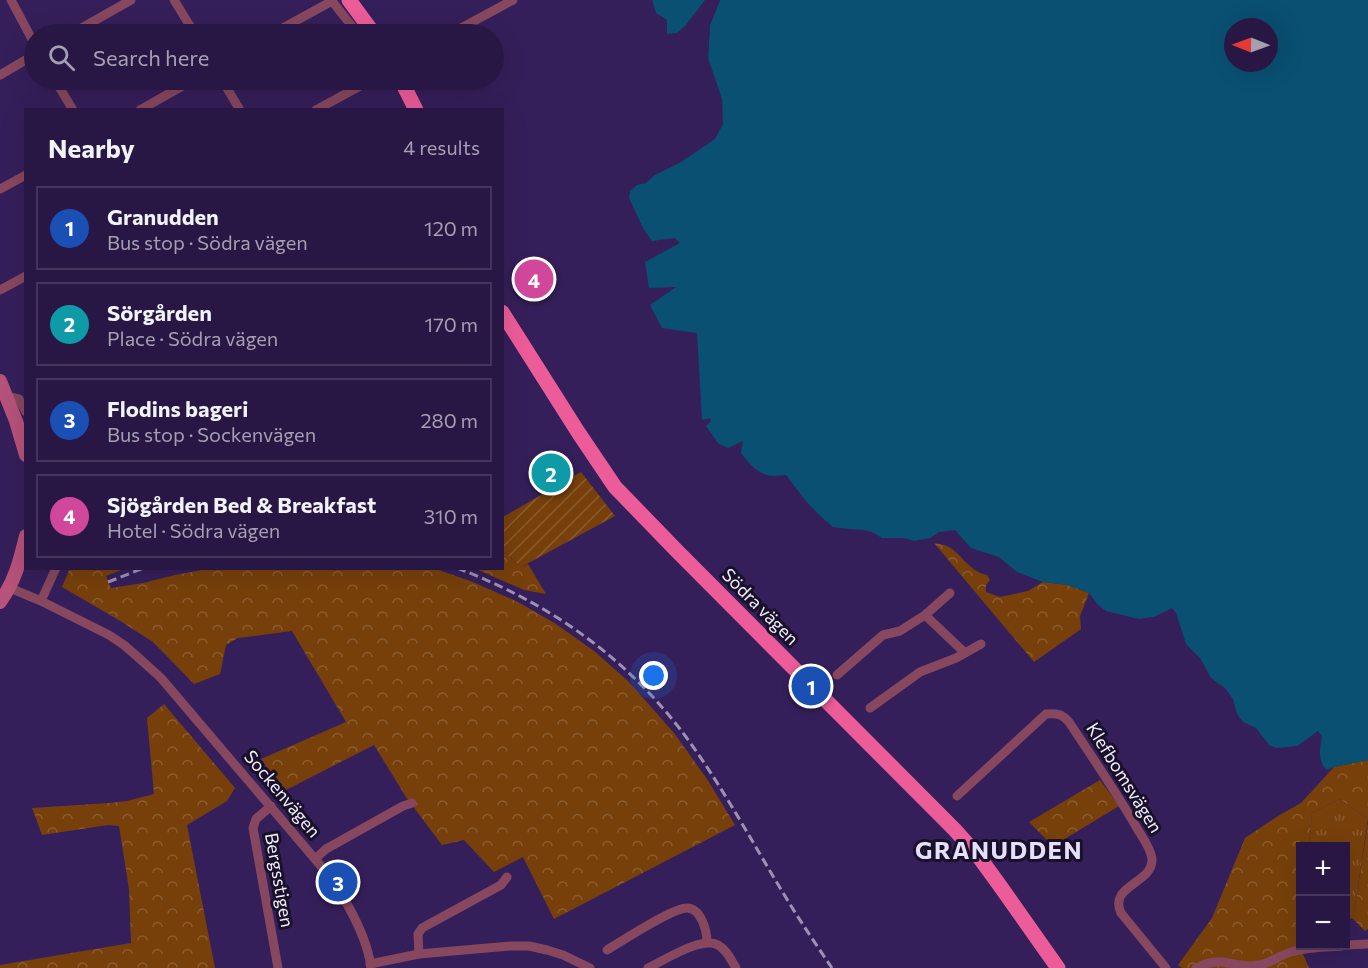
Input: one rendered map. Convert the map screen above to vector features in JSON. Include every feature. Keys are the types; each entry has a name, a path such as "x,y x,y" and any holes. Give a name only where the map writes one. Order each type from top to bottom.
{"highway":[{"path":"350,0 367,24"},
{"path":"406,90 415,108"},
{"name":"Södra vägen","path":"504,315 615,487 961,837 999,883 1058,968"}],"main road":[{"path":"0,381 24,448"},
{"path":"0,602 10,588 24,543"}],"street":[{"path":"10,0 24,26"},
{"path":"89,24 131,0"},
{"path":"174,0 189,24"},
{"path":"469,24 513,0"},
{"path":"290,24 333,1 350,24"},
{"path":"0,75 24,61"},
{"path":"61,90 72,108"},
{"path":"144,108 175,90"},
{"path":"228,90 239,108"},
{"path":"320,108 353,90"},
{"path":"0,189 24,176"},
{"path":"0,290 24,277"},
{"path":"6,396 19,399 24,408"},
{"path":"41,601 55,570"},
{"name":"Sockenvägen","path":"10,588 109,635 124,645 161,678 332,879 354,916 370,966 419,954 512,945 547,950 590,968"},
{"path":"837,675 883,635 900,631 925,615 950,593"},
{"path":"925,615 965,653"},
{"path":"870,708 920,672 956,658 981,644"},
{"name":"Klefbomsvägen","path":"957,796 1046,714 1062,715 1130,815 1150,850 1151,867 1123,893 1118,899 1117,906 1120,913 1166,968"},
{"path":"315,859 326,849 412,803"},
{"name":"Bergsstigen","path":"271,806 256,819 253,828 278,968"},
{"path":"419,954 418,934 422,928 501,885 507,877"},
{"path":"607,950 670,914 687,908 699,916 707,934 707,942"},
{"path":"648,968 694,945 707,942 717,944 724,950 736,968"},
{"path":"1350,945 1368,944"},
{"path":"1196,968 1209,963 1222,962 1249,967 1262,965 1299,950"}],"green space":[{"path":"581,472 615,516 521,567 504,552 504,516"},
{"path":"934,543 950,548 972,568 987,575 990,580 986,585 986,592 1000,597 1028,591 1043,582 1068,585 1089,593 1080,616 1081,629 1034,662"},
{"path":"504,552 521,567 528,564 546,594 524,590 478,570 504,570"},
{"path":"69,570 121,570 106,576 111,588 202,570 439,570 473,582 518,602 556,624 594,651 629,682 674,733 707,779 735,825 554,919 523,857 494,872 464,840 442,845 406,797 374,745 284,791 261,759 346,722 292,631 238,638 226,645 220,674 194,684 153,642 62,587"},
{"path":"164,704 235,788 227,801 187,825 215,968 0,968 0,965 131,943 129,889 119,826 108,825 42,835 32,808 127,801 154,794 147,718"},
{"path":"1368,760 1368,819 1340,799 1312,813 1309,842 1296,842 1296,950 1301,950 1309,968 1182,968 1178,965 1212,918 1245,838 1301,803 1334,767"},
{"path":"1100,780 1119,806 1053,846 1029,822"},
{"path":"1340,799 1368,819 1353,919 1350,918 1350,842 1309,842 1312,813"},
{"path":"1368,822 1368,929 1365,931 1353,919"}],"water":[{"path":"652,0 705,0 685,26 677,33 667,34 667,20 656,13"},
{"path":"720,0 1368,0 1368,760 1327,770 1320,758 1322,736 1318,731 1297,746 1277,748 1269,745 1256,728 1243,722 1237,714 1233,699 1225,688 1211,678 1200,658 1186,644 1176,613 1172,608 1154,617 1139,619 1106,611 1089,593 1068,585 1043,582 1017,572 999,557 971,548 955,530 939,532 930,538 914,541 904,538 882,538 864,530 833,527 805,500 786,475 769,476 752,466 741,453 743,441 728,448 718,443 706,426 711,421 710,418 702,420 697,333 662,328 650,305 676,287 649,288 645,262 680,243 675,238 652,241 643,228 629,198 630,191 637,185 646,183 655,175 681,162 715,139 723,124 722,99 708,58 710,25"}],"pier":[{"path":"717,0 720,0 710,25 708,58 705,54 707,24"}],"railway":[{"path":"108,582 139,570"},
{"path":"462,570 521,597 580,633 633,677 657,702 708,768 794,911 832,968"}],"place":[{"name":"Sjögården Bed & Breakfast","path":"534,279"},
{"name":"Sörgården","path":"551,473"},
{"name":"Granudden","path":"811,686"},
{"name":"Flodins bageri","path":"338,882"}],"district":[{"name":"GRANUDDEN","path":"999,851"}]}
